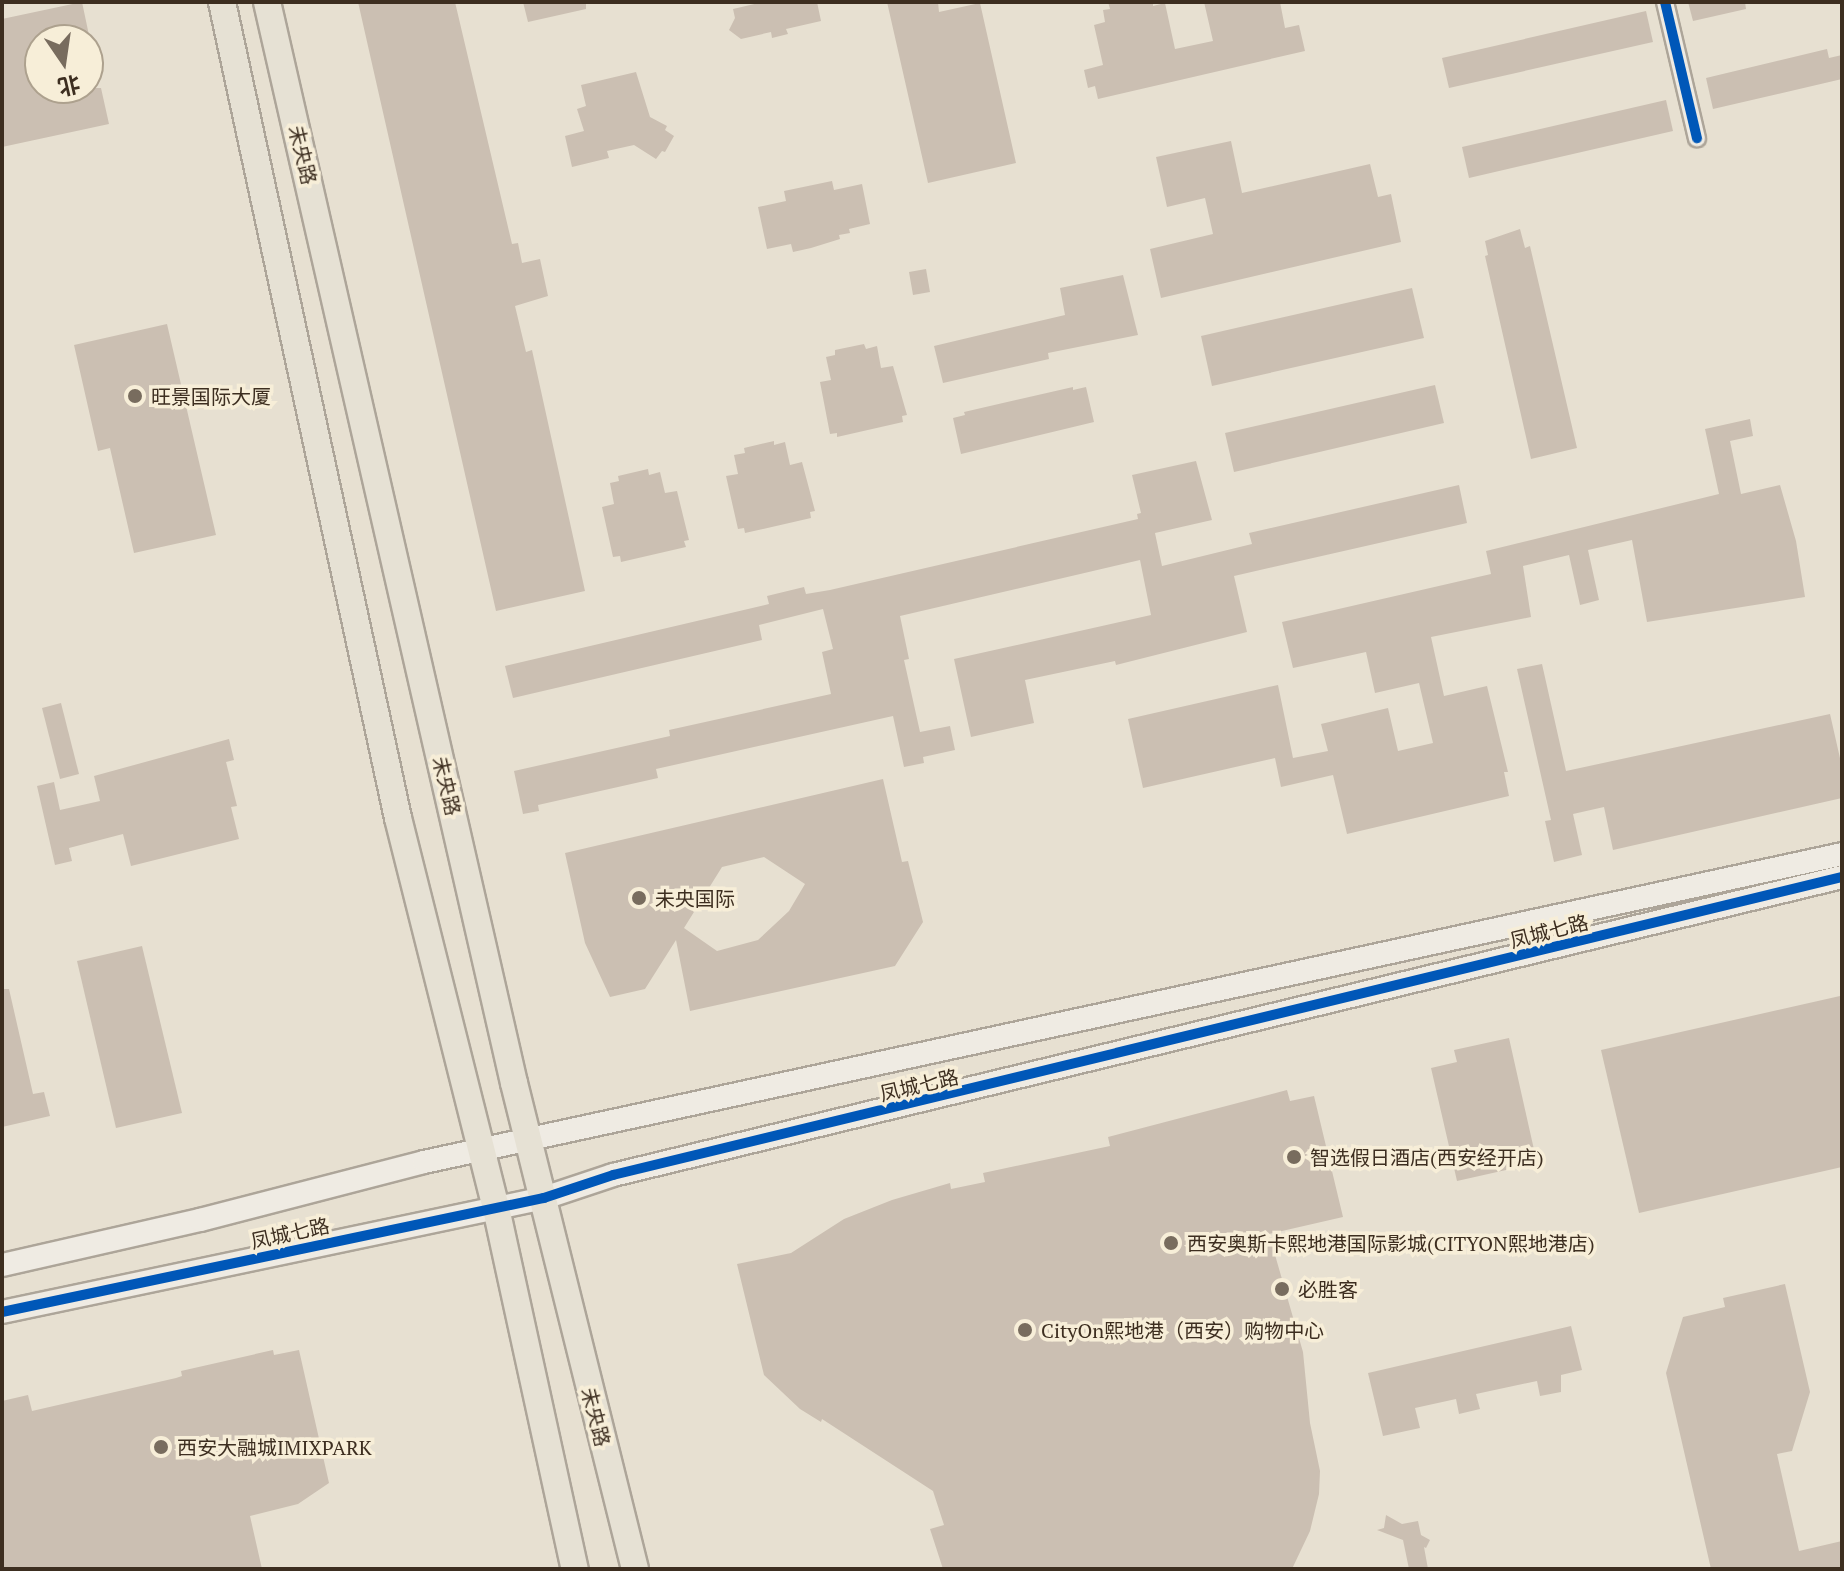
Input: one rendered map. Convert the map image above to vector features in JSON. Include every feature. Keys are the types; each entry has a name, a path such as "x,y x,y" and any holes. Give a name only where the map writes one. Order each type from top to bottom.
{"main road":[{"path":"222,2 398,818 496,1208 575,1569"},
{"name":"未央路","path":"267,2 514,1083 635,1569"}],"street":[{"path":"1665,2 1697,138"},
{"name":"凤城七路","path":"2,1265 530,1139 1842,854"},
{"name":"凤城七路","path":"2,1312 544,1198 613,1175 1842,877"}],"building":[{"path":"82,2 87,24 24,24 24,104 104,104 104,102 109,124 2,147 2,19"},
{"path":"358,2 455,2 512,244 518,243 522,263 540,259 548,296 515,306 526,352 532,350 585,591 496,611"},
{"path":"523,2 586,2 586,9 528,22"},
{"path":"763,2 817,2 821,21 786,29 788,34 772,38 771,32 741,39 729,30 735,18 733,9"},
{"path":"887,2 938,2 939,12 980,3 1016,163 928,183"},
{"path":"1108,2 1153,2 1153,6 1165,3 1175,49 1213,41 1204,2 1280,2 1285,28 1299,25 1305,51 1098,99 1095,86 1088,88 1084,70 1103,65 1094,25 1105,22 1103,10 1110,9"},
{"path":"1688,2 1745,2 1746,9 1693,21"},
{"path":"1646,11 1653,42 1449,88 1442,58"},
{"path":"1827,49 1829,58 1842,55 1842,79 1713,109 1706,78"},
{"path":"636,72 650,117 667,126 665,130 674,136 665,152 662,151 656,159 634,145 607,151 609,158 572,167 565,136 584,131 577,109 586,106 581,85"},
{"path":"1666,100 1673,131 1469,178 1462,147"},
{"path":"1231,141 1242,193 1370,164 1378,197 1391,194 1401,242 1161,298 1150,249 1213,234 1205,198 1167,207 1156,157"},
{"path":"832,181 834,190 862,184 870,224 849,229 850,233 839,235 840,239 811,248 793,252 791,244 767,249 758,207 786,201 784,191"},
{"path":"1520,229 1525,248 1530,246 1577,448 1531,459 1485,256 1488,255 1485,241"},
{"path":"926,269 930,292 913,295 909,272"},
{"path":"1123,275 1138,335 1048,353 1049,359 943,383 934,346 1065,315 1060,288"},
{"path":"1412,288 1424,338 1212,386 1201,336"},
{"name":"旺景国际大厦","path":"167,324 216,535 134,553 110,448 98,451 74,345"},
{"path":"864,344 866,349 877,346 881,368 893,366 907,415 902,416 903,422 837,437 837,433 830,434 820,382 831,380 826,357 835,355 835,350"},
{"path":"1435,385 1444,423 1234,472 1225,433"},
{"path":"1073,387 1073,390 1086,387 1094,422 961,454 953,418 965,415 964,412"},
{"path":"1750,419 1753,436 1730,441 1741,494 1780,485 1796,541 1805,597 1647,622 1632,540 1588,550 1599,600 1580,605 1569,555 1523,566 1531,617 1431,637 1444,696 1487,686 1508,772 1504,772 1509,796 1347,834 1333,775 1281,787 1275,758 1143,788 1128,719 1278,685 1293,758 1328,751 1321,724 1388,708 1398,751 1433,743 1419,683 1375,693 1366,652 1293,668 1282,622 1491,574 1486,551 1719,494 1705,429"},
{"path":"774,441 774,445 785,442 790,465 802,462 815,511 810,512 811,518 745,533 744,528 738,529 726,476 738,474 734,455 745,453 744,448"},
{"path":"1196,461 1212,520 1155,533 1162,566 1252,544 1249,533 1459,485 1467,523 1234,576 1247,632 1116,665 1115,661 1025,680 1034,723 971,737 954,659 1151,615 1140,560 900,616 909,659 904,660 920,732 950,726 955,750 923,757 924,763 904,767 893,716 656,769 658,778 538,805 539,811 523,814 514,771 670,736 669,730 831,694 822,652 833,649 823,609 759,625 762,640 513,698 505,666 769,604 767,596 804,587 806,594 830,590 1138,519 1137,514 1141,513 1132,475"},
{"path":"648,469 649,475 660,472 665,493 677,491 689,540 684,541 686,547 621,562 620,556 613,557 602,507 614,504 610,483 619,481 618,476"},
{"path":"1542,664 1566,771 1830,714 1842,767 1842,798 1613,850 1604,807 1573,814 1582,855 1554,862 1545,821 1551,820 1517,669"},
{"path":"61,703 79,774 60,779 42,708"},
{"path":"229,739 234,760 226,762 237,806 231,807 239,839 131,866 123,834 69,848 72,861 55,865 37,786 54,782 60,810 100,801 94,776"},
{"name":"未央国际","path":"883,779 902,862 908,861 923,922 895,966 690,1011 676,940 645,989 610,997 585,943 565,853","holes":["764,857 805,884 789,911 758,940 717,951 684,928 722,867"]},
{"path":"142,946 182,1113 116,1128 77,961"},
{"path":"2,989 9,989 33,1094 44,1092 50,1116 2,1127"},
{"path":"1840,996 1842,1167 1639,1213 1601,1050"},
{"path":"1509,1038 1537,1163 1457,1181 1431,1068 1457,1062 1454,1050"},
{"name":"CityOn熙地港（西安）购物中心","path":"1287,1090 1290,1101 1314,1096 1343,1217 1269,1234 1303,1352 1310,1423 1320,1471 1319,1494 1310,1531 1292,1569 943,1569 930,1529 944,1525 933,1491 822,1419 821,1422 800,1409 764,1375 737,1264 791,1253 844,1219 892,1200 950,1183 951,1189 985,1182 983,1173 1110,1146 1108,1137"},
{"path":"1785,1284 1810,1392 1792,1451 1777,1454 1799,1551 1842,1541 1842,1569 1711,1569 1666,1373 1683,1317 1725,1307 1723,1298"},
{"path":"1571,1326 1582,1370 1561,1375 1561,1392 1540,1396 1537,1381 1476,1394 1480,1409 1459,1414 1456,1399 1415,1408 1420,1428 1383,1436 1368,1373"},
{"name":"西安大融城IMIXPARK","path":"273,1350 274,1355 299,1350 329,1483 298,1504 250,1516 262,1569 2,1569 2,1401 28,1395 32,1411 176,1378 182,1376 181,1371"},
{"path":"1386,1515 1402,1524 1418,1521 1421,1535 1430,1540 1424,1547 1428,1569 1409,1569 1403,1540 1377,1530 1384,1528"}],"cycle path":[{"path":"1665,2 1697,138"},
{"path":"2,1312 544,1198 613,1175 1842,877"}],"place":[{"name":"旺景国际大厦","path":"135,396"},
{"name":"未央国际","path":"639,898"},
{"name":"智选假日酒店(西安经开店)","path":"1294,1157"},
{"name":"西安奥斯卡熙地港国际影城(CITYON熙地港店)","path":"1171,1243"},
{"name":"必胜客","path":"1282,1289"},
{"name":"CityOn熙地港（西安）购物中心","path":"1025,1330"},
{"name":"西安大融城IMIXPARK","path":"161,1447"}]}
